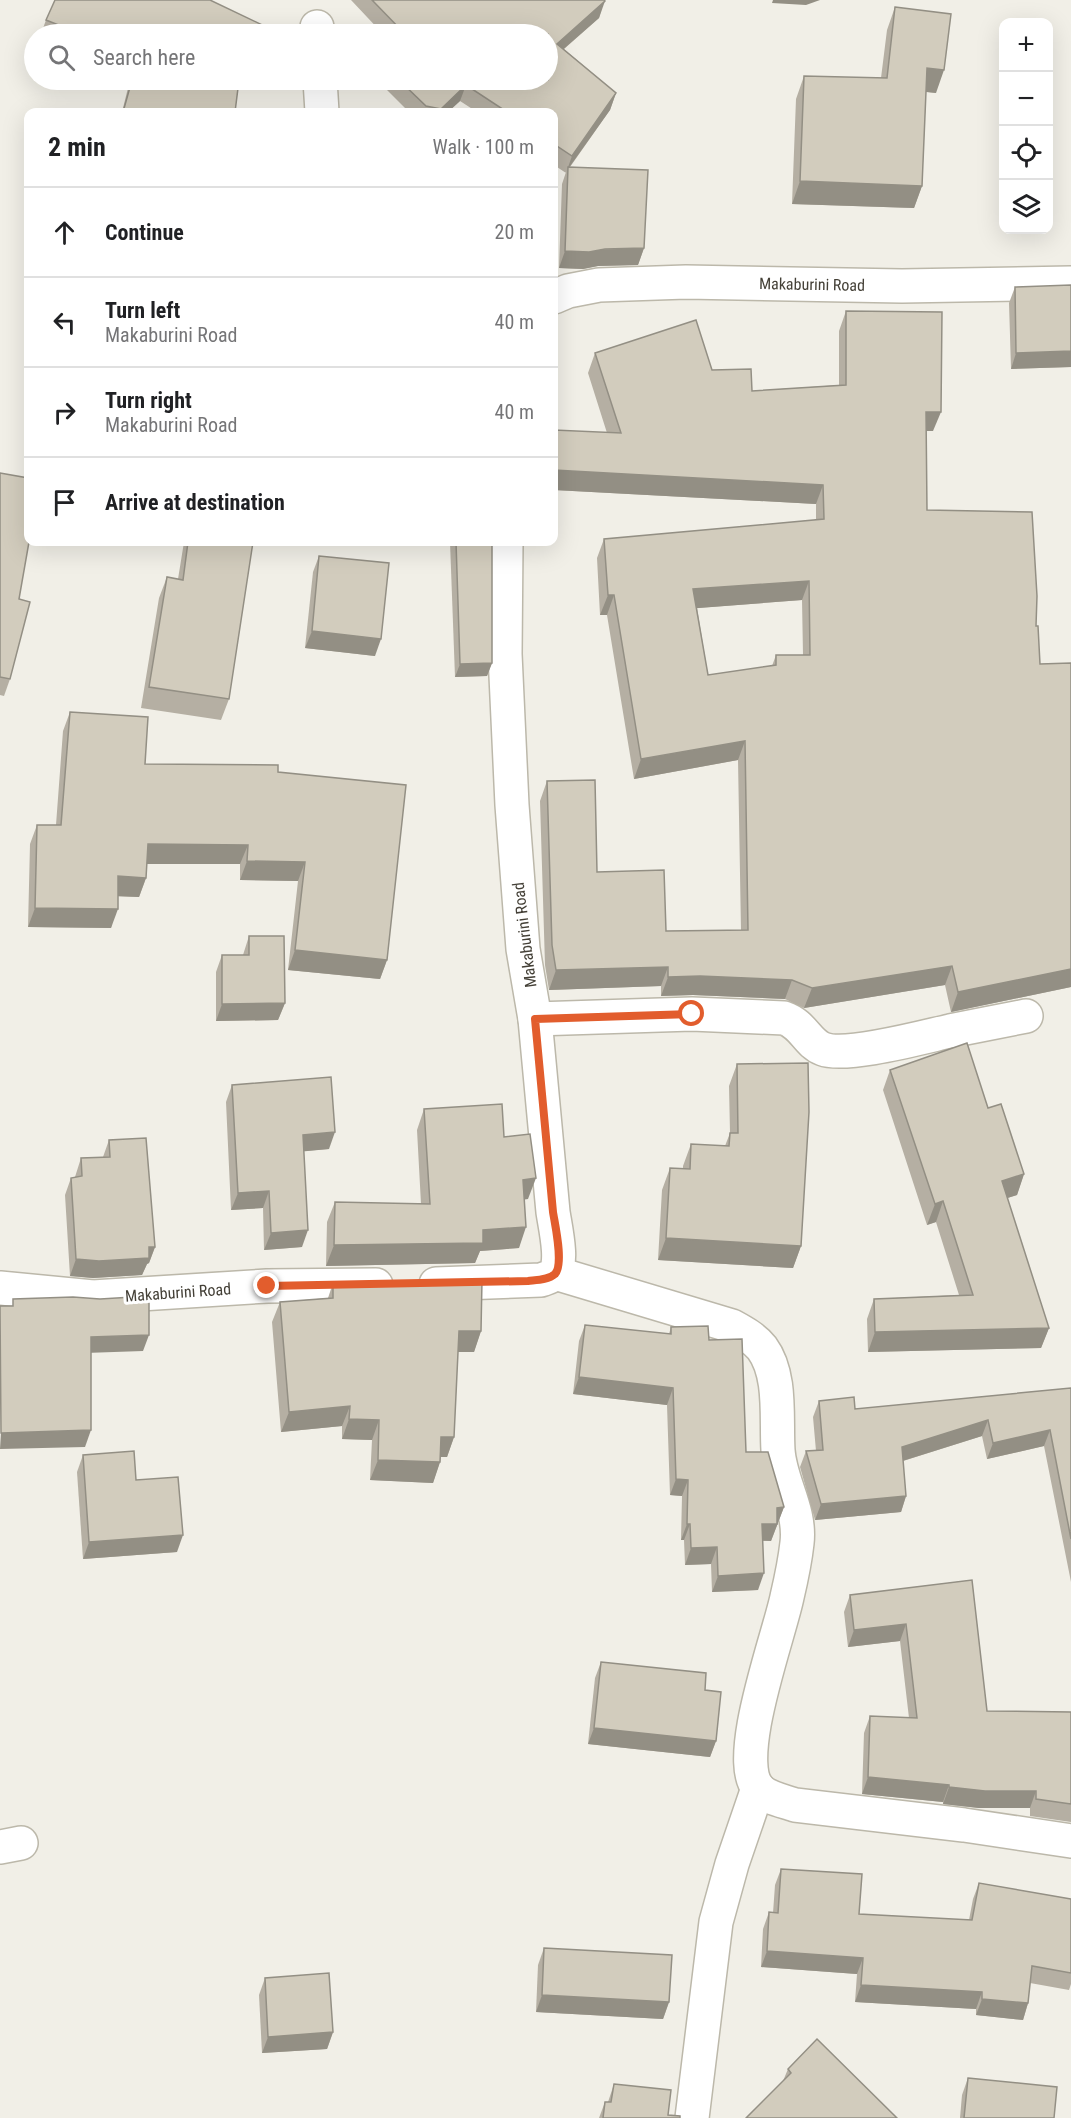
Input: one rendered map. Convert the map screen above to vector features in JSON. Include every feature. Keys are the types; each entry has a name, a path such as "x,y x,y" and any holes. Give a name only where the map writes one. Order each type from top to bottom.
{"street":[{"path":"321,90 322,108"},
{"name":"Makaburini Road","path":"558,295 599,285 686,282 902,286 1071,283"},
{"name":"Makaburini Road","path":"0,1288 93,1298 267,1286 528,1281 541,1280 555,1274 558,1268 557,1240 535,1019 523,949 512,806 505,654 506,546"},
{"path":"535,1019 692,1014 784,1018 794,1022 814,1044 831,1051 873,1048 1026,1016"},
{"path":"555,1274 732,1326 751,1337 768,1358 776,1398 778,1453 797,1521 797,1542 787,1598 756,1716 751,1745 750,1768 758,1788 775,1799 795,1805 964,1825 1071,1841"},
{"path":"692,2118 716,1922 732,1864 758,1788"}],"building":[{"path":"55,0 210,0 260,24 56,24 46,20"},
{"path":"372,0 605,1 558,43 558,24 395,24"},
{"path":"895,7 951,14 944,70 927,68 922,186 800,181 804,76 887,78"},
{"path":"558,45 616,93 572,156 558,147 558,108 501,108 474,90 558,90"},
{"path":"129,90 238,90 236,108 124,108"},
{"path":"409,90 461,90 442,108 426,106"},
{"path":"568,167 648,170 644,248 605,249 589,252 565,251"},
{"path":"1071,285 1071,351 1016,353 1015,287"},
{"path":"846,311 942,312 941,412 926,412 927,510 1032,512 1037,596 1036,626 1038,626 1040,664 1071,663 1071,969 958,992 952,966 812,988 792,980 668,977 668,967 556,970 552,945 547,781 595,780 597,872 664,870 666,931 748,930 745,741 641,759 614,595 608,595 604,539 824,519 823,485 558,470 558,430 621,433 595,353 696,320 712,370 751,369 752,391 846,385","holes":["809,581 810,655 776,655 776,665 708,675 693,589"]},
{"path":"0,473 24,477 24,546 28,546 19,599 30,602 10,679 0,677"},
{"path":"187,546 252,546 229,699 149,687 167,577 183,580"},
{"path":"456,546 492,546 492,663 460,664"},
{"path":"319,556 389,563 381,639 312,631"},
{"path":"70,712 148,717 145,764 278,765 278,772 406,785 387,960 295,950 305,862 247,861 248,845 148,844 146,878 118,876 118,909 35,908 37,825 61,825"},
{"path":"249,936 284,936 285,1003 222,1004 222,955 249,955"},
{"path":"967,1043 988,1108 1001,1104 1024,1174 1002,1181 1049,1328 875,1332 874,1299 973,1295 943,1201 935,1204 890,1070"},
{"path":"808,1063 809,1112 801,1246 666,1238 670,1168 690,1169 691,1144 729,1146 730,1133 738,1133 737,1064"},
{"path":"331,1077 335,1132 303,1135 308,1230 271,1233 269,1191 238,1193 232,1085"},
{"path":"502,1104 504,1137 530,1134 536,1178 523,1180 526,1227 483,1230 483,1243 334,1245 335,1202 430,1204 424,1109"},
{"path":"146,1138 155,1247 149,1247 149,1258 99,1261 76,1259 71,1178 82,1176 81,1158 110,1157 109,1140"},
{"path":"482,1280 481,1331 459,1331 454,1437 441,1437 440,1462 378,1460 379,1420 349,1419 350,1406 289,1412 280,1302 333,1298 333,1283"},
{"path":"149,1296 149,1335 91,1337 91,1430 1,1433 0,1306 13,1306 13,1299 73,1297 100,1299"},
{"path":"585,1325 671,1334 671,1327 708,1326 709,1340 742,1339 746,1452 768,1452 784,1507 777,1508 777,1524 762,1524 764,1573 718,1576 717,1547 691,1548 690,1524 687,1524 688,1480 676,1479 673,1388 579,1377"},
{"path":"1071,1388 1071,1539 1050,1430 993,1443 988,1420 902,1447 906,1496 821,1504 806,1451 823,1450 819,1401 854,1397 855,1409"},
{"path":"134,1451 136,1480 178,1477 183,1535 89,1542 83,1455"},
{"path":"972,1580 987,1711 1071,1712 1071,1804 1036,1799 1036,1791 985,1791 868,1777 870,1716 917,1718 906,1624 854,1630 850,1595"},
{"path":"601,1662 706,1673 705,1690 721,1692 716,1741 594,1728"},
{"path":"781,1869 862,1874 859,1914 972,1920 979,1883 1071,1899 1071,1973 1032,1966 1028,2003 982,1999 982,1992 861,1985 863,1958 767,1951 769,1912 778,1913"},
{"path":"544,1948 672,1955 669,2002 542,1995"},
{"path":"329,1973 333,2032 268,2037 265,1978"},
{"path":"817,2039 897,2118 746,2118 791,2073 788,2069"},
{"path":"968,2078 1057,2087 1054,2118 964,2118"},
{"path":"614,2084 671,2090 668,2115 680,2116 680,2118 603,2118 605,2102 611,2102"}],"route":[{"path":"267,1286 528,1281 541,1280 555,1274 558,1268 557,1240 535,1019 692,1014"}]}
